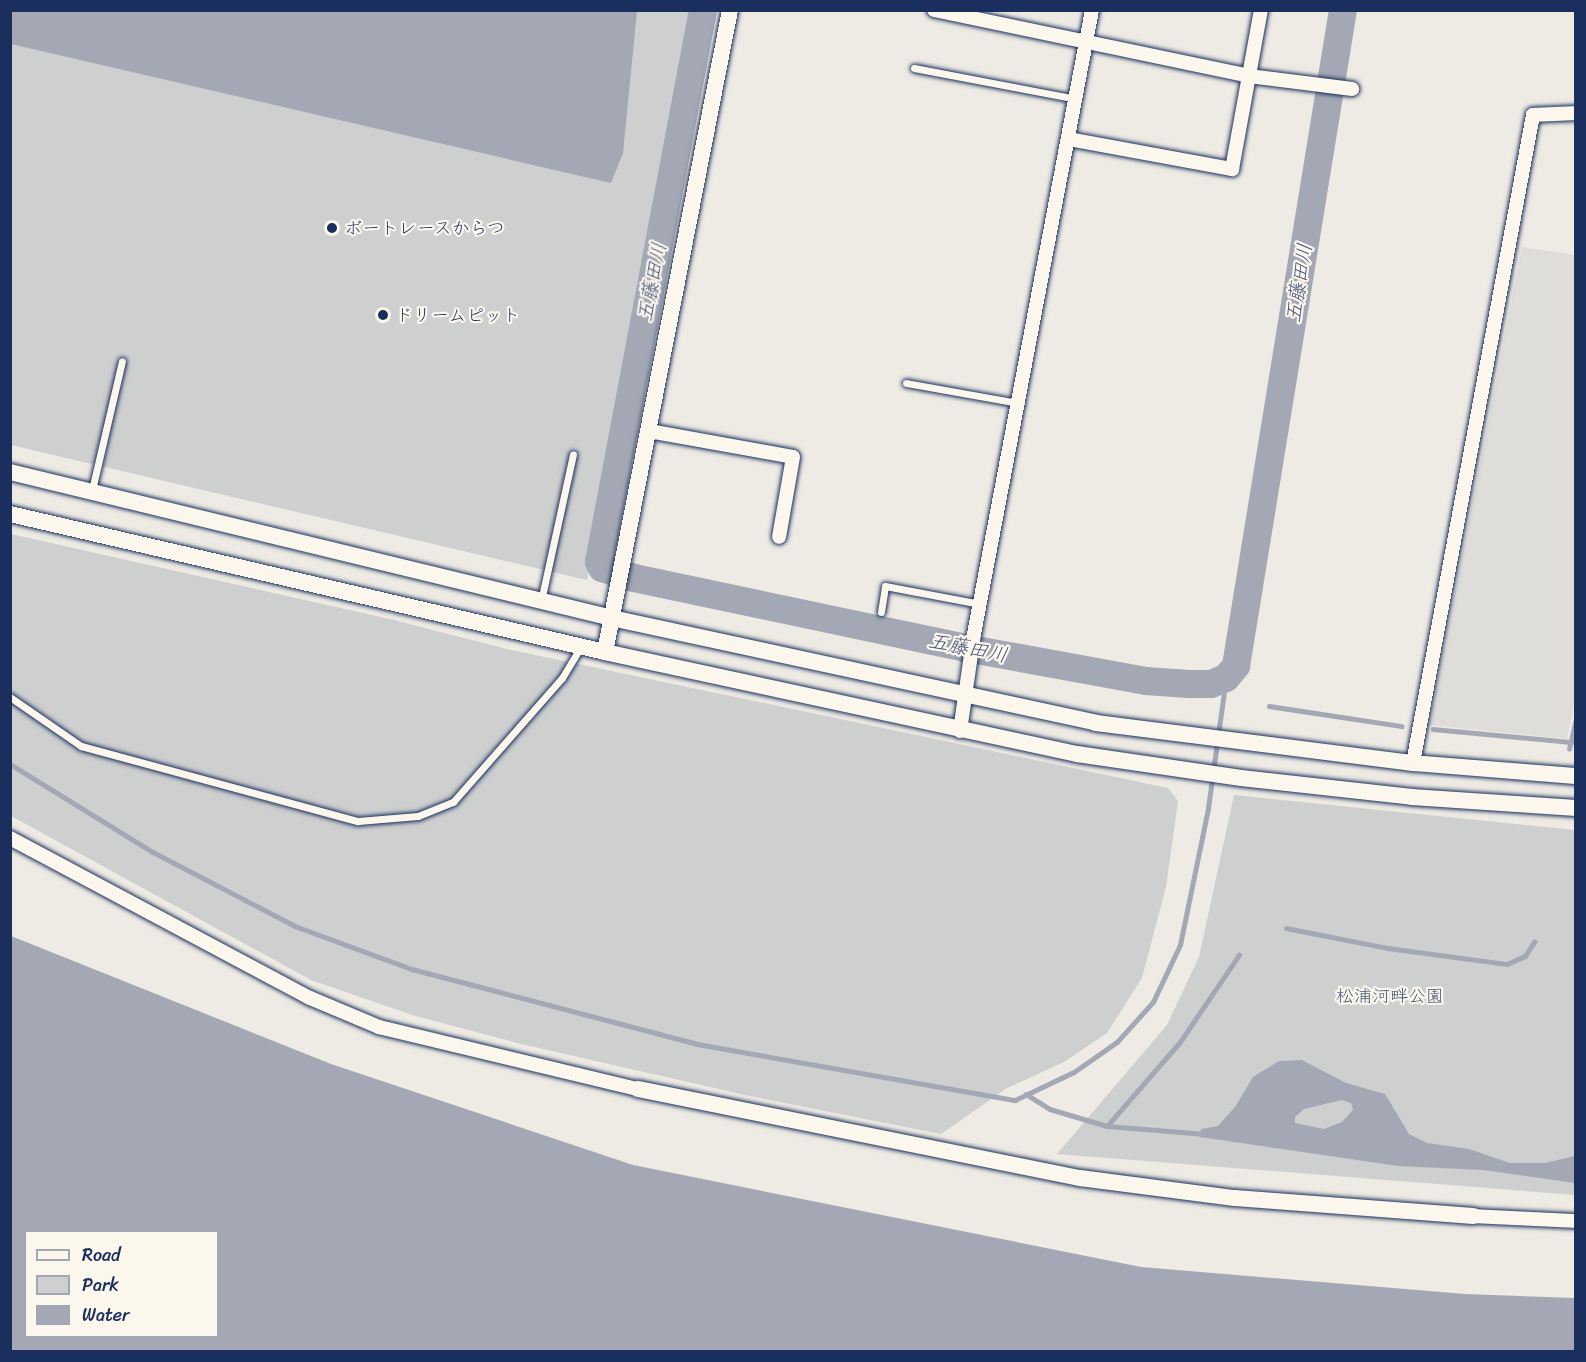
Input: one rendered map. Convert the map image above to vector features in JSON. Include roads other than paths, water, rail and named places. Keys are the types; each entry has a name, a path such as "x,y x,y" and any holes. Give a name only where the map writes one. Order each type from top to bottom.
{"street":[{"path":"605,652 730,10"},
{"path":"934,10 1087,40 1249,76 1352,89"},
{"path":"960,731 974,634 1092,10"},
{"path":"1068,139 1232,169 1261,10"},
{"path":"1413,763 1533,115 1575,113"},
{"path":"649,431 793,457 779,537"},
{"path":"10,472 92,490 612,618 965,698 1096,723 1186,736 1413,763 1575,776"},
{"path":"10,514 605,652 960,731 1241,778 1412,797 1575,808"},
{"path":"10,838 310,998 379,1028 638,1089 1080,1178 1235,1198 1473,1216 1575,1221"}],"lane":[{"path":"914,68 1076,99"},
{"path":"92,490 122,361"},
{"path":"906,383 1018,403"},
{"path":"542,600 573,454"},
{"path":"881,612 885,586 980,604"},
{"path":"10,697 81,746 358,820 418,816 453,802 562,678 581,646"}],"water":[{"path":"11,10 637,11 623,153 611,183 11,44"},
{"path":"11,936 331,1064 633,1165 1141,1267 1465,1294 1575,1298 1575,1351 11,1351"},
{"path":"1302,1060 1346,1083 1385,1094 1409,1134 1427,1143 1469,1149 1510,1163 1545,1163 1575,1156 1575,1183 1483,1170 1398,1166 1200,1137 1201,1129 1218,1126 1235,1107 1253,1077 1279,1061","holes":["1342,1100 1351,1103 1353,1110 1342,1122 1324,1129 1295,1123 1295,1117 1304,1109"]}],"waterway":[{"name":"五藤田川","path":"703,10 599,562 602,568 634,578 965,648 1146,681 1189,684 1211,684 1226,678 1236,666 1343,10"},
{"path":"1218,735 1226,678"},
{"path":"1269,706 1401,726"},
{"path":"1569,749 1576,718"},
{"path":"1433,729 1571,742"},
{"path":"10,764 153,852 295,926 412,969 697,1044 1015,1100 1074,1072 1117,1042 1153,1002 1180,945 1208,808 1217,743"},
{"path":"1286,928 1388,948 1507,964 1525,956 1534,942"},
{"path":"1107,1126 1180,1042 1239,955"},
{"path":"1026,1094 1050,1109 1107,1126 1206,1134"}],"place":[{"name":"ボートレースからつ","path":"332,228"},
{"name":"ドリームピット","path":"383,315"}],"park label":[{"name":"松浦河畔公園","path":"1390,996"}]}
